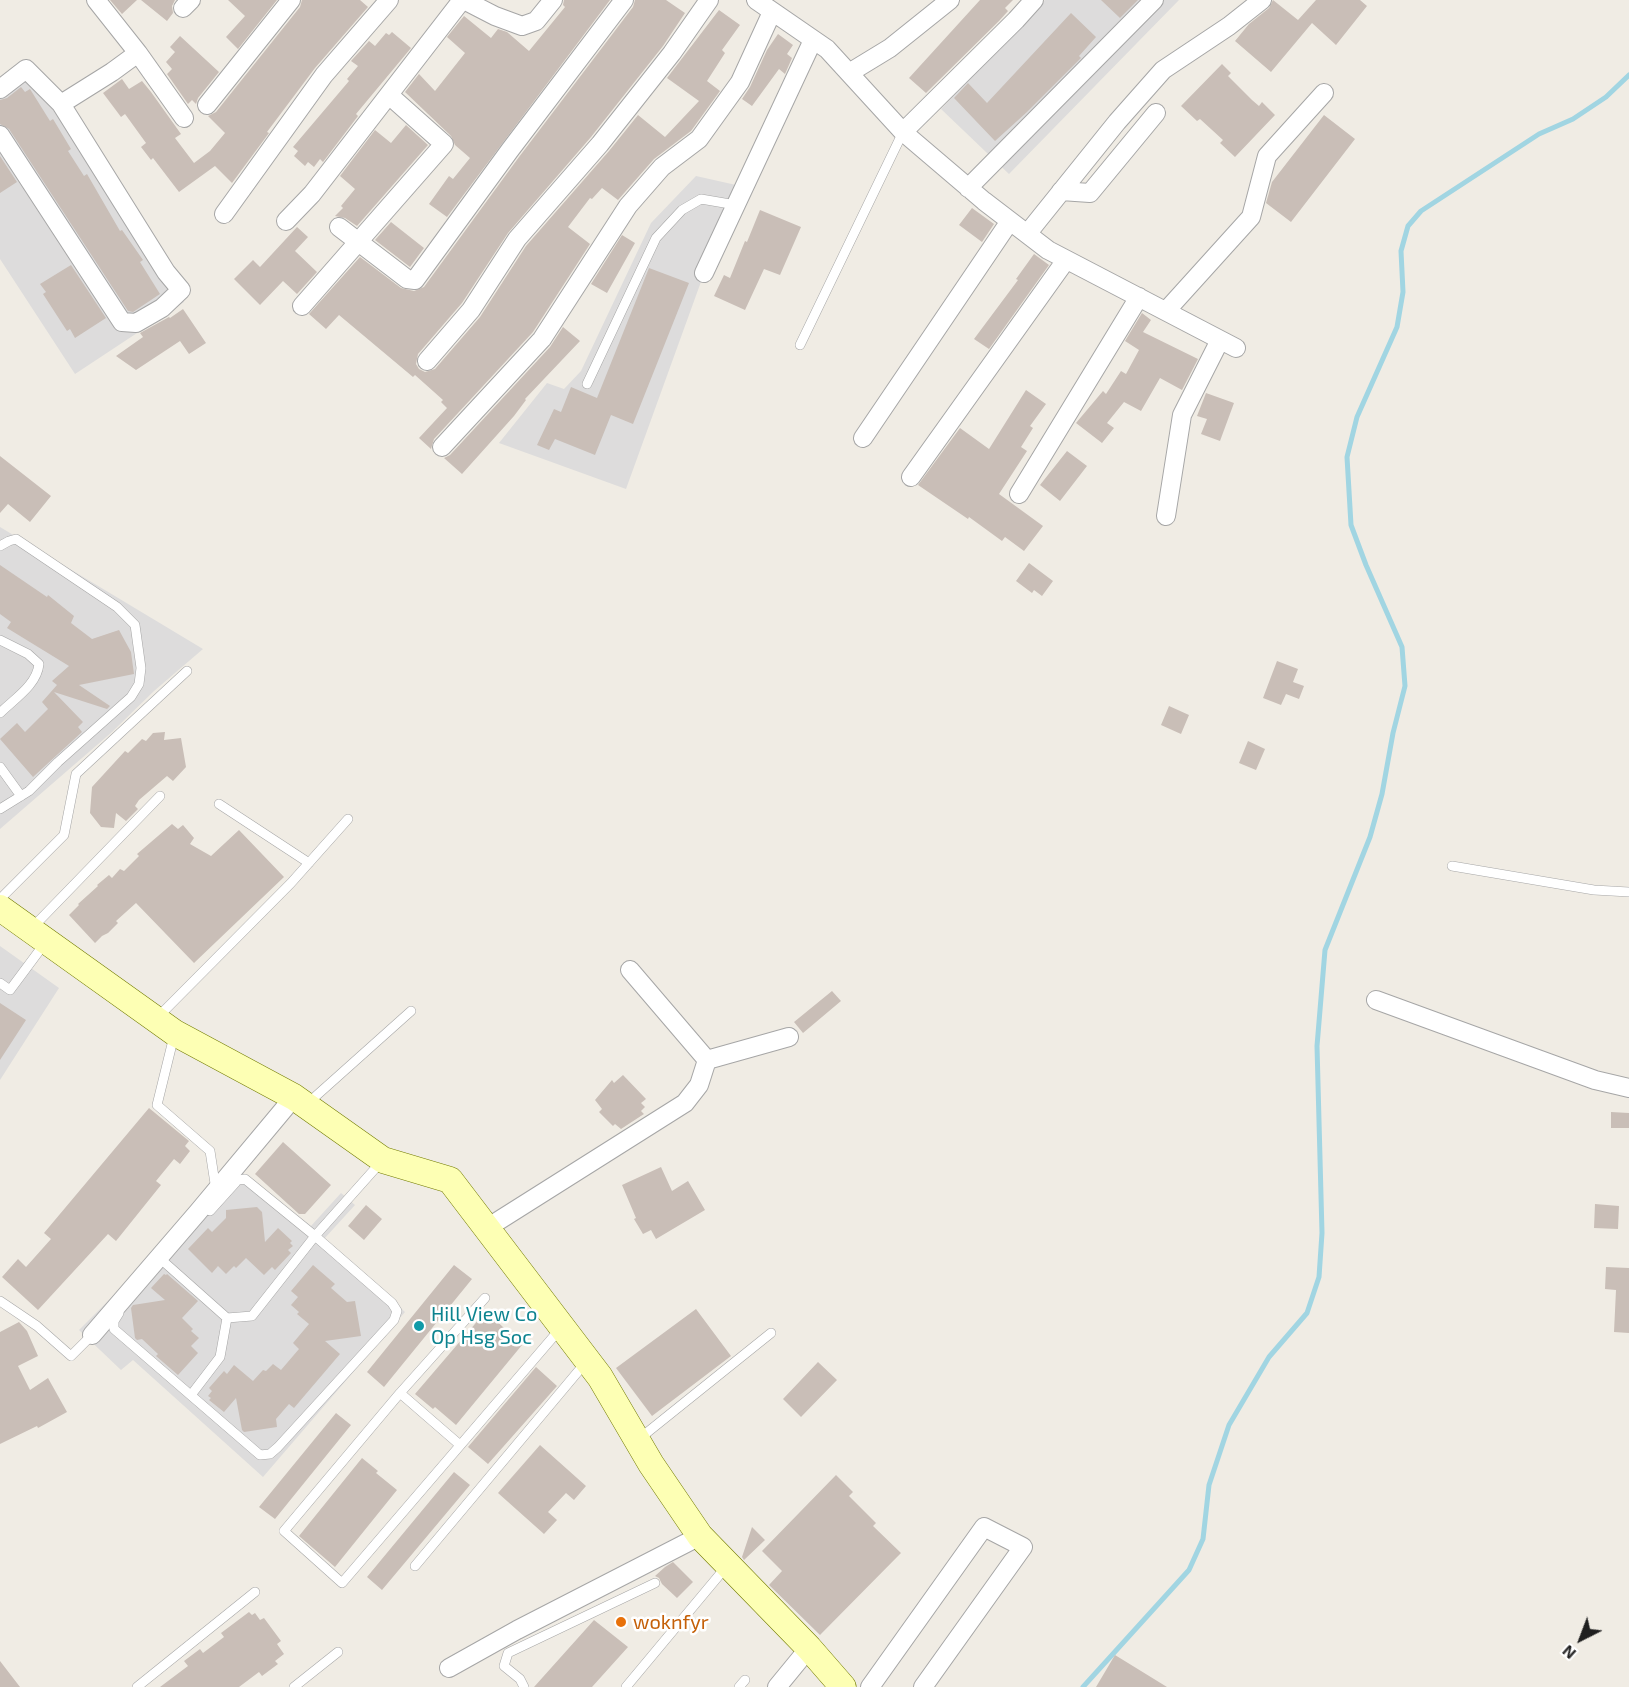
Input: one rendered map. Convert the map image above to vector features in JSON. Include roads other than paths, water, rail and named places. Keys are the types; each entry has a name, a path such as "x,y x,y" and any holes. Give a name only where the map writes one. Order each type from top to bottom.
{"street":[{"path":"96,0 138,53 184,118"},
{"path":"207,105 291,0"},
{"path":"224,214 324,75 389,0"},
{"path":"286,221 312,194 463,0 522,26 536,21 553,0"},
{"path":"339,227 407,279 416,280 510,150 624,0"},
{"path":"428,361 471,310 517,239 600,144 672,53 709,0"},
{"path":"756,0 827,49 903,132 1048,250 1228,344 1182,415 1166,516"},
{"path":"849,73 890,48 950,0"},
{"path":"903,132 1034,0"},
{"path":"969,188 1154,0"},
{"path":"1027,234 1163,70 1229,26 1262,0"},
{"path":"442,447 542,339 628,206 662,166 699,139 740,82 772,12"},
{"path":"704,273 813,40"},
{"path":"61,104 138,53"},
{"path":"0,89 26,69 61,104 166,272 182,290 162,308 136,324 122,322 0,135"},
{"path":"1166,311 1251,217 1267,156 1324,93"},
{"path":"302,306 444,144 389,95"},
{"path":"1061,191 1090,193 1156,113"},
{"path":"863,438 1010,221"},
{"path":"911,477 1066,260"},
{"path":"1019,494 1139,297"},
{"path":"0,908 165,1027 300,1101 383,1160 450,1180 600,1377 638,1441 700,1536 809,1648 843,1687"},
{"path":"630,970 708,1060"},
{"path":"1376,1000 1594,1080 1629,1088"},
{"path":"708,1060 789,1037"},
{"path":"487,1228 685,1103 699,1086 708,1060"},
{"path":"92,1335 216,1191 300,1101"},
{"path":"870,1687 984,1527 1023,1547 923,1687"},
{"path":"449,1668 517,1630 700,1536"},
{"path":"777,1687 809,1648"}],"lane":[{"path":"800,345 903,132"},
{"path":"587,384 656,238 682,210 701,199 736,205"},
{"path":"0,546 16,540 117,607 135,625 141,668 139,684 131,697 21,796 0,808"},
{"path":"0,640 28,654 39,664 38,673 30,685 0,713"},
{"path":"0,899 64,835 76,774 187,671"},
{"path":"0,767 21,796"},
{"path":"0,983 10,990 38,935 160,796"},
{"path":"219,804 309,863"},
{"path":"216,1191 210,1151 157,1105 165,1027 348,819"},
{"path":"1452,866 1594,890 1629,892"},
{"path":"300,1101 411,1011"},
{"path":"165,1262 227,1318 252,1316 315,1236 383,1160"},
{"path":"245,1179 252,1184 315,1236 392,1303 397,1311 394,1320 270,1454 260,1455 114,1329 114,1321 238,1180 245,1179"},
{"path":"485,1298 400,1393 284,1532 342,1583 561,1327"},
{"path":"0,1301 37,1326 71,1356 92,1335"},
{"path":"191,1395 220,1357 227,1318"},
{"path":"638,1441 771,1333"},
{"path":"415,1566 588,1360"},
{"path":"400,1393 460,1445"},
{"path":"626,1687 728,1564"},
{"path":"524,1687 520,1679 504,1665 508,1653 655,1582"},
{"path":"137,1687 255,1592"},
{"path":"294,1687 338,1652"}],"waterway":[{"path":"1083,1687 1189,1570 1203,1539 1209,1485 1229,1425 1269,1357 1307,1313 1319,1277 1322,1233 1317,1046 1325,950 1370,837 1382,794 1393,733 1405,686 1402,647 1351,525 1347,457 1357,417 1397,327 1403,292 1401,251 1408,226 1421,211 1539,134 1573,119 1606,97 1629,75"}],"place":[{"name":"Hill View Co Op Hsg Soc","path":"419,1326"},
{"name":"woknfyr","path":"621,1622"}]}
